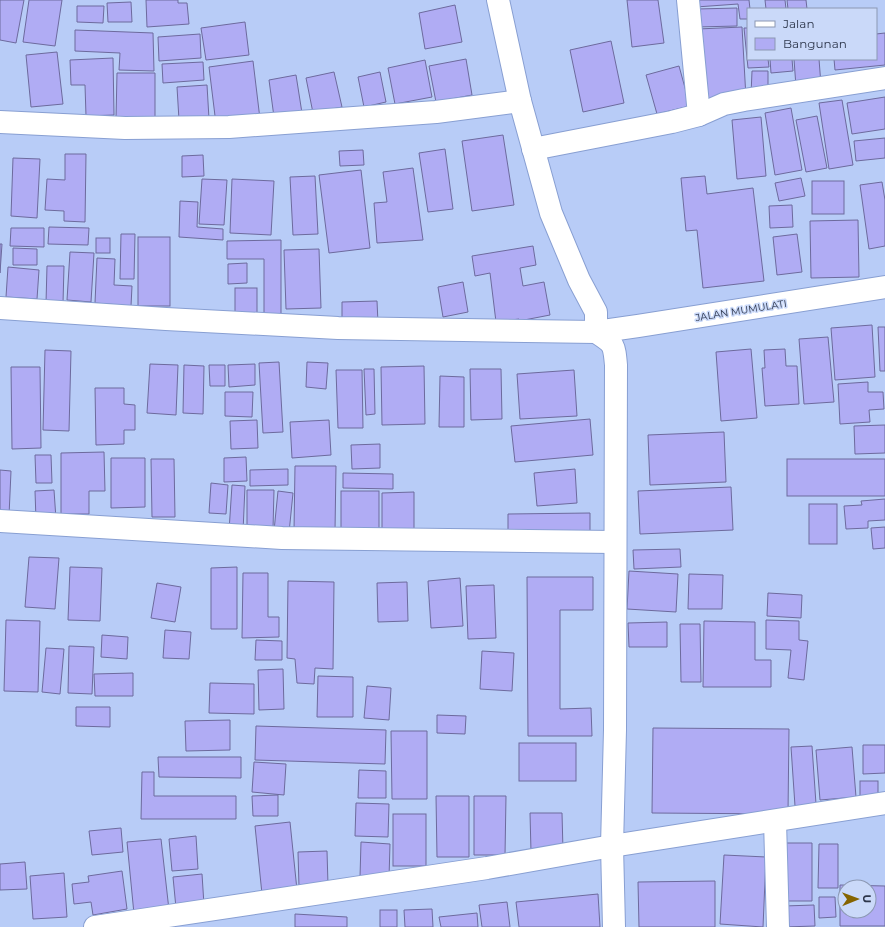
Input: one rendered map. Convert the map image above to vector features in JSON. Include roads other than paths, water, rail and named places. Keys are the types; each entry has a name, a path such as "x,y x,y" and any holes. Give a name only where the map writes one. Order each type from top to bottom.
{"street":[{"path":"498,0 520,102 551,213 579,280 596,312 596,332 612,343 615,352 615,730 612,846 614,927"},
{"path":"688,0 699,115"},
{"path":"533,149 672,122 699,115 724,104 885,78"},
{"path":"0,122 125,128 229,127 436,112 520,102"},
{"name":"JALAN MUMULATI","path":"0,308 338,328 596,332 885,287"},
{"path":"0,521 282,538 614,542"},
{"path":"99,927 487,868 612,846 885,803"},
{"path":"775,820 778,927"}]}
